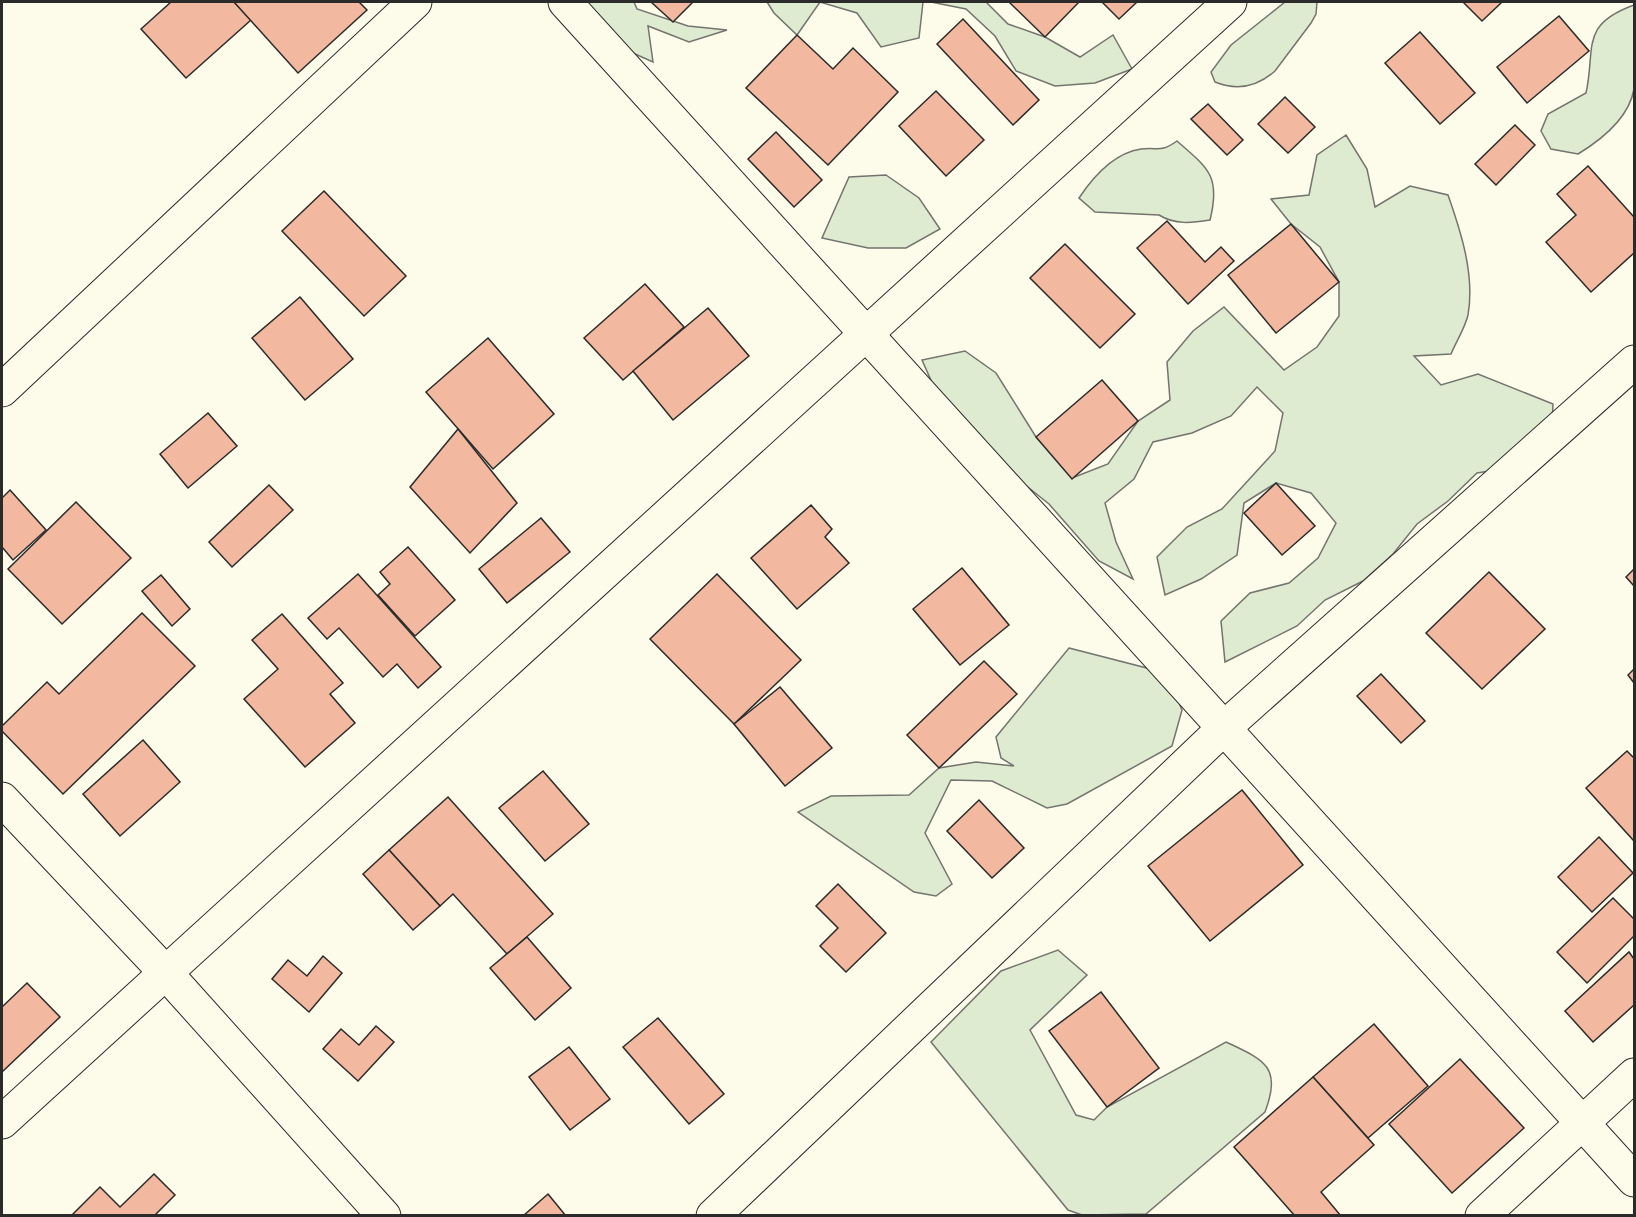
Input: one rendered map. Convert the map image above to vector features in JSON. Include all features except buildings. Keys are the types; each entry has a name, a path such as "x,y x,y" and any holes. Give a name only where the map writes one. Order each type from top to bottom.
{"street":[{"path":"2,390 415,2"},
{"path":"565,2 1635,1180"},
{"path":"2,1122 866,331 1230,2"},
{"path":"713,1215 1224,728 1635,362"},
{"path":"2,799 165,972 384,1215"},
{"path":"1482,1215 1635,1075"}],"green space":[{"path":"573,2 634,2 637,9 688,26 727,30 689,42 648,26 653,62 615,45"},
{"path":"767,2 820,2 797,35 774,13"},
{"path":"820,2 923,2 919,38 881,47 857,13"},
{"path":"931,2 986,2 1008,24 1045,37 1080,57 1113,35 1132,69 1095,83 1055,86 1016,71 995,36 966,9"},
{"path":"1285,2 1317,2 1316,14 1275,71 1261,81 1246,86 1223,85 1215,82 1211,72 1231,45"},
{"path":"1634,5 1634,89 1626,109 1605,135 1578,154 1551,149 1541,131 1548,114 1586,93 1591,51 1597,30 1605,21"},
{"path":"1346,135 1367,169 1375,207 1410,186 1448,195 1458,224 1466,254 1470,285 1467,320 1451,354 1414,356 1441,385 1478,374 1553,404 1551,445 1515,467 1477,473 1448,501 1417,524 1393,554 1363,581 1325,600 1297,626 1225,662 1221,621 1250,593 1289,583 1318,558 1336,523 1311,493 1276,483 1244,503 1237,555 1201,579 1165,595 1157,557 1187,527 1222,509 1275,451 1283,413 1257,387 1231,416 1192,433 1153,442 1134,479 1105,503 1116,542 1133,579 1099,561 1049,504 1019,480 938,396 922,360 965,351 996,373 1036,437 1065,465 1072,478 1108,464 1138,421 1170,400 1167,362 1193,331 1224,307 1284,370 1317,347 1339,316 1339,282 1320,247 1291,224 1271,199 1309,195 1317,155"},
{"path":"1177,141 1204,166 1213,183 1214,193 1210,220 1184,222 1159,215 1095,212 1079,198 1105,167 1122,155 1141,149 1163,148"},
{"path":"886,175 919,198 940,229 906,248 868,248 822,238 849,177"},
{"path":"1069,648 1166,673 1182,710 1172,746 1067,804 1047,808 992,781 951,780 925,833 952,884 936,896 914,892 798,812 831,796 909,795 939,768 976,762 1014,766 1001,758 996,737"},
{"path":"1058,950 1087,975 1030,1030 1076,1115 1094,1120 1107,1107 1226,1042 1260,1060 1270,1074 1270,1097 1265,1112 1146,1214 1082,1215 1068,1210 931,1042 1001,971"}]}
